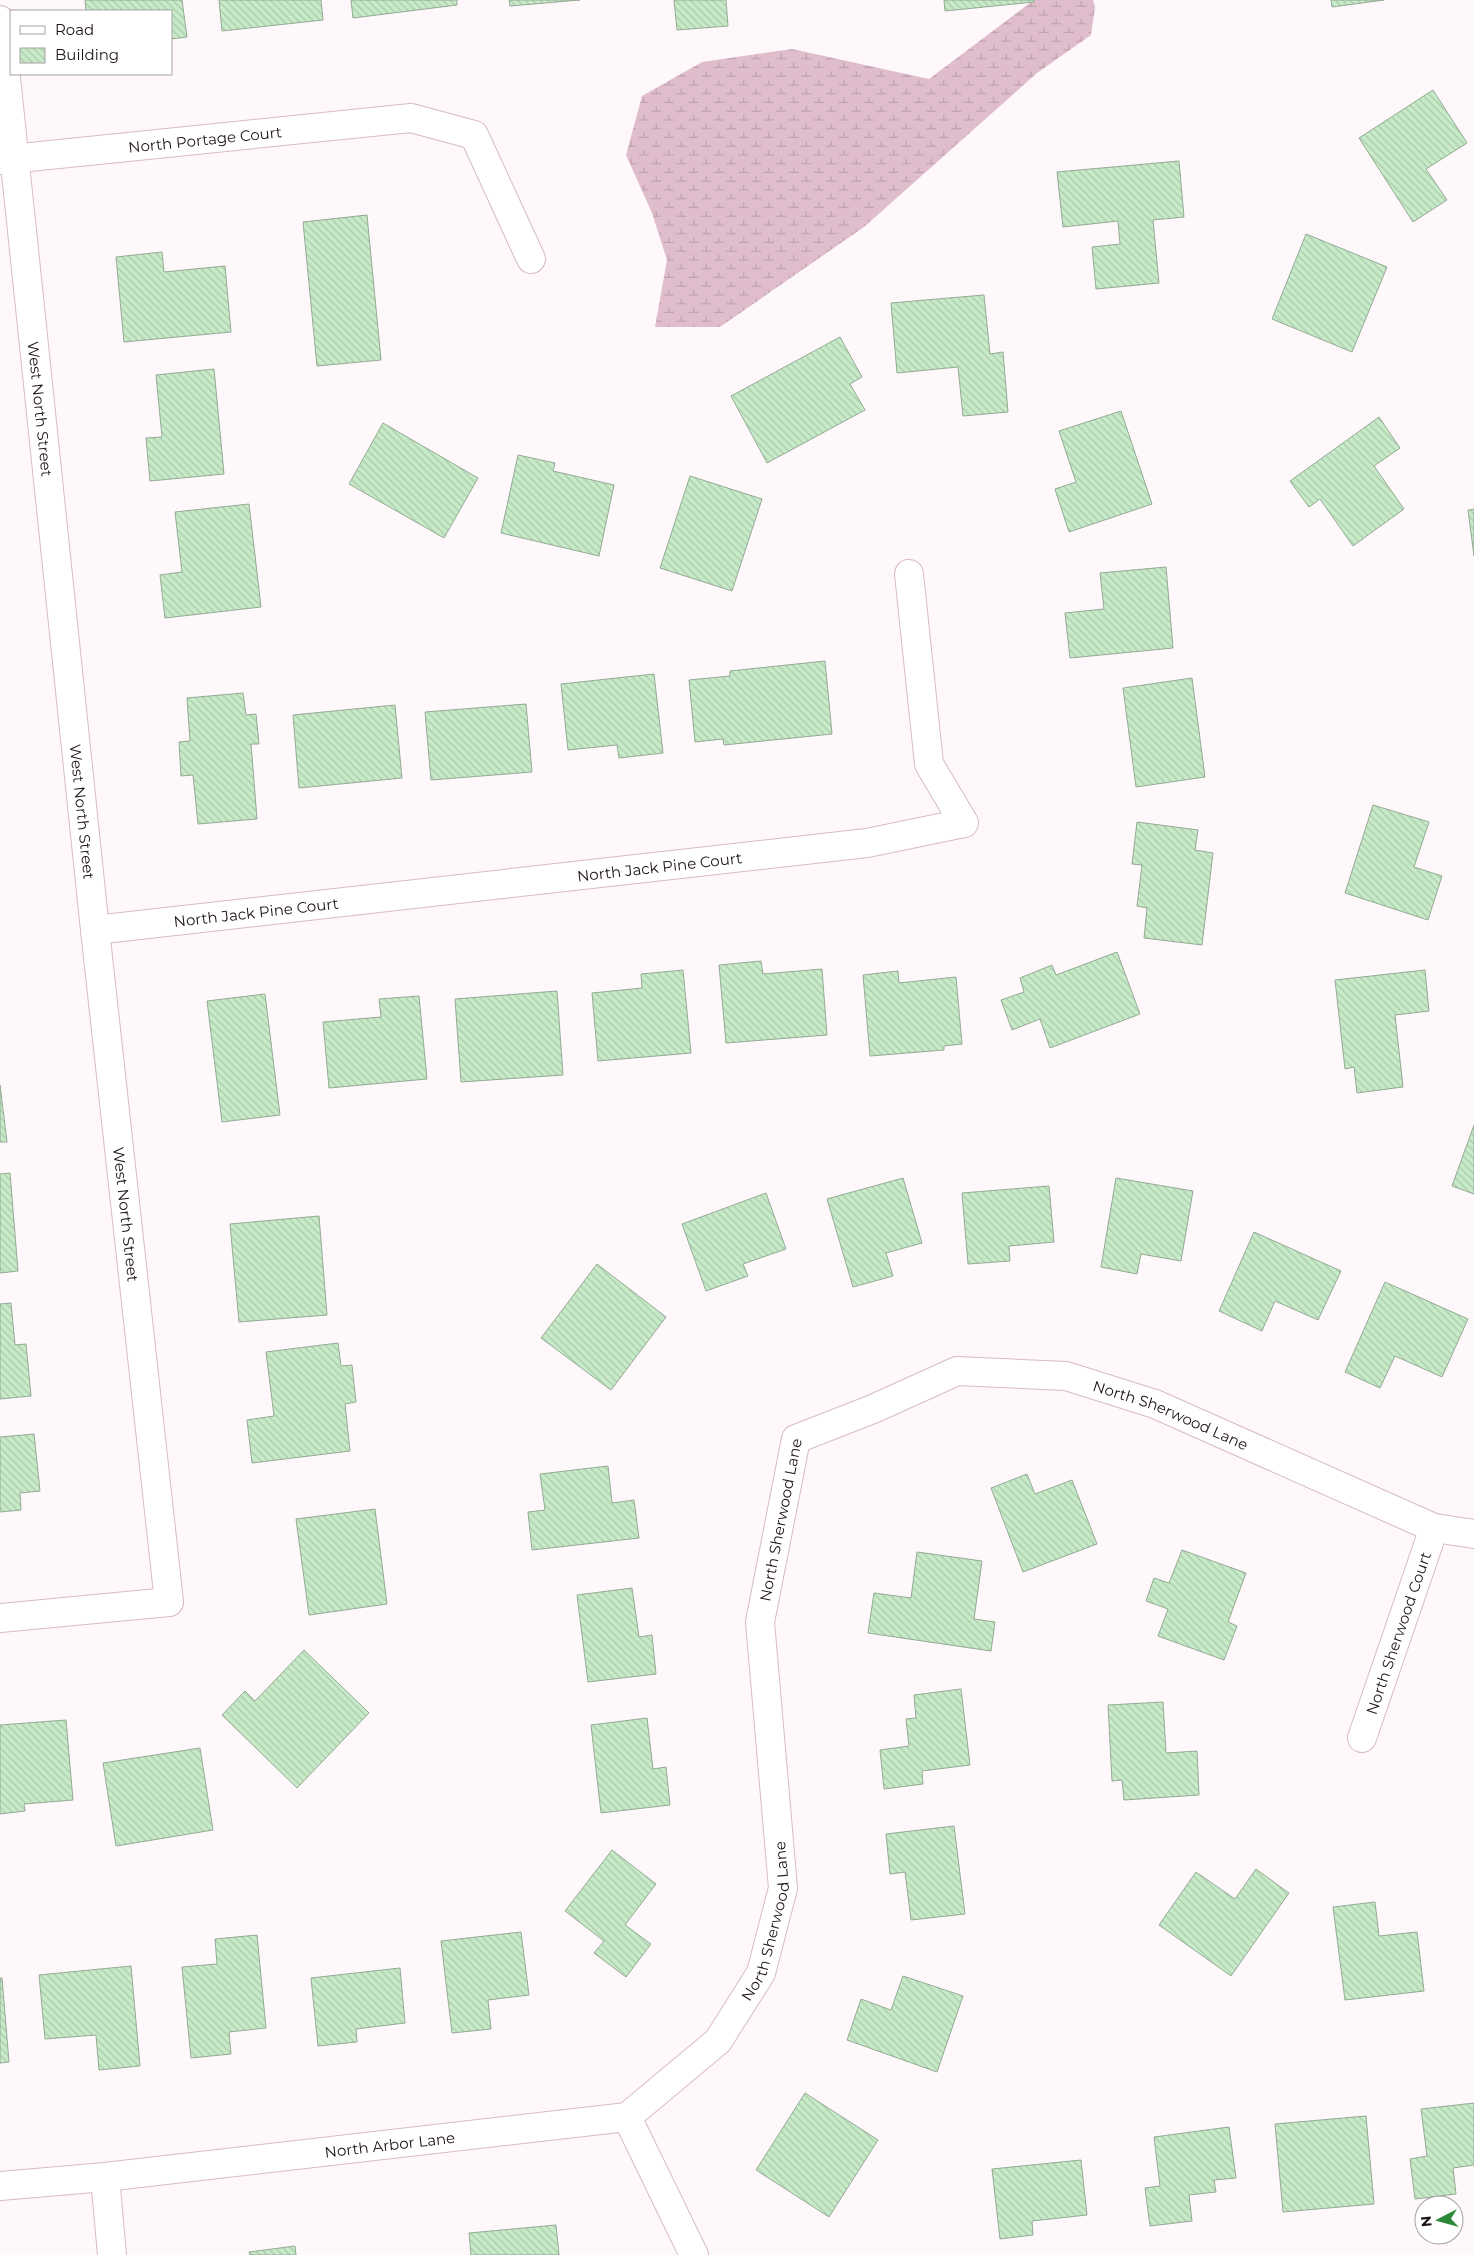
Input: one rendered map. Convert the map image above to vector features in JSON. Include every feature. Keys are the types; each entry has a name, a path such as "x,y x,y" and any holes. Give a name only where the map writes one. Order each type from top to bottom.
{"street":[{"name":"West North Street","path":"0,20 7,159 169,1602 0,1618"},
{"name":"North Portage Court","path":"7,159 411,118 474,135 531,259"},
{"name":"North Jack Pine Court","path":"95,930 867,843 964,823 929,764 909,574"},
{"name":"North Sherwood Lane","path":"627,2117 718,2041 761,1973 782,1888 760,1622 796,1439 873,1409 957,1371 1066,1376 1155,1404 1434,1528 1474,1534"},
{"name":"North Sherwood Court","path":"1362,1738 1434,1528"},
{"name":"North Arbor Lane","path":"0,2186 104,2178 627,2117"},
{"path":"627,2117 694,2255"},
{"path":"104,2178 112,2255"}],"green space":[{"path":"1034,0 1093,0 1095,7 1091,35 1037,73 864,227 720,327 655,327 667,260 652,213 626,155 642,96 702,62 792,49 929,79"}],"building":[{"path":"85,0 182,0 187,37 172,39 172,10 86,10"},
{"path":"219,0 321,0 323,20 222,31"},
{"path":"351,0 457,0 457,5 353,18"},
{"path":"509,0 580,0 510,6"},
{"path":"674,0 726,0 728,26 677,30"},
{"path":"944,0 1034,0 1034,2 945,11"},
{"path":"1331,0 1384,0 1332,7"},
{"path":"1433,90 1467,143 1426,169 1447,200 1413,222 1359,138"},
{"path":"1179,161 1184,217 1153,220 1159,283 1096,289 1092,247 1120,244 1118,221 1063,227 1057,172"},
{"path":"367,215 381,360 317,366 303,222"},
{"path":"1306,234 1387,267 1352,352 1272,319"},
{"path":"162,252 164,272 225,266 231,332 124,342 116,257"},
{"path":"984,295 990,354 1003,352 1008,412 963,416 958,367 897,373 891,303"},
{"path":"840,337 862,377 850,384 865,410 767,463 731,396"},
{"path":"214,369 224,474 150,481 146,438 162,437 156,375"},
{"path":"1121,411 1152,504 1069,532 1055,489 1076,482 1059,431"},
{"path":"1379,417 1400,448 1374,466 1404,509 1353,546 1320,499 1309,507 1290,481"},
{"path":"383,423 478,478 444,538 349,484"},
{"path":"518,455 555,463 553,471 614,485 599,556 501,533"},
{"path":"690,476 762,499 732,591 660,568"},
{"path":"249,504 261,607 165,618 160,575 182,572 175,512"},
{"path":"1474,509 1474,556 1468,510"},
{"path":"1166,567 1173,648 1070,658 1065,613 1104,609 1100,573"},
{"path":"825,661 832,734 724,745 723,739 695,742 689,680 730,676 730,671"},
{"path":"654,674 663,753 619,758 617,745 568,750 561,684"},
{"path":"1192,678 1205,777 1136,787 1123,688"},
{"path":"243,693 246,715 256,714 259,744 251,744 257,819 198,824 193,775 181,776 179,742 190,741 187,698"},
{"path":"526,704 532,772 431,780 425,712"},
{"path":"395,705 402,778 299,788 293,715"},
{"path":"1373,805 1429,822 1414,867 1442,876 1428,920 1345,893"},
{"path":"1137,822 1198,830 1195,850 1213,853 1202,945 1144,938 1147,908 1137,906 1142,865 1132,864"},
{"path":"1117,952 1140,1014 1050,1048 1040,1019 1012,1030 1001,1000 1024,992 1020,978 1052,965 1056,975"},
{"path":"761,961 763,974 822,969 827,1035 726,1043 719,965"},
{"path":"683,970 691,1053 598,1061 592,993 642,988 641,974"},
{"path":"1425,970 1429,1011 1395,1015 1403,1087 1357,1093 1354,1067 1345,1069 1335,980"},
{"path":"898,971 899,983 956,977 962,1044 944,1046 944,1050 870,1056 863,975"},
{"path":"557,991 563,1075 461,1082 455,999"},
{"path":"265,994 280,1115 222,1122 207,1001"},
{"path":"419,996 427,1079 329,1088 323,1022 381,1017 379,999"},
{"path":"0,1085 7,1142 0,1142"},
{"path":"1474,1125 1474,1194 1452,1186"},
{"path":"10,1173 18,1271 0,1273 0,1174"},
{"path":"903,1178 922,1243 886,1253 893,1276 853,1287 827,1199"},
{"path":"1116,1178 1193,1191 1181,1261 1141,1254 1137,1274 1101,1267"},
{"path":"1049,1186 1054,1242 1009,1246 1010,1261 968,1264 962,1193"},
{"path":"766,1193 786,1249 743,1264 748,1276 706,1291 682,1224"},
{"path":"319,1216 327,1315 239,1322 230,1224"},
{"path":"1254,1232 1341,1271 1318,1320 1275,1301 1262,1331 1219,1311"},
{"path":"597,1264 666,1317 611,1390 541,1338"},
{"path":"1385,1282 1468,1319 1442,1377 1395,1356 1380,1388 1345,1372"},
{"path":"11,1303 15,1345 26,1344 31,1396 0,1399 0,1304"},
{"path":"338,1343 341,1366 352,1365 356,1402 345,1404 350,1451 252,1463 247,1420 274,1416 266,1352"},
{"path":"34,1434 40,1491 20,1493 21,1510 0,1512 0,1437"},
{"path":"608,1466 612,1503 634,1500 639,1538 532,1550 528,1512 545,1510 540,1474"},
{"path":"1027,1474 1035,1494 1072,1480 1097,1544 1023,1572 991,1488"},
{"path":"375,1509 387,1604 309,1615 296,1519"},
{"path":"1182,1550 1246,1573 1228,1622 1237,1626 1224,1660 1158,1636 1168,1609 1146,1601 1154,1578 1169,1583"},
{"path":"917,1552 982,1561 974,1619 995,1622 991,1651 868,1633 874,1593 911,1598"},
{"path":"632,1588 639,1637 652,1635 656,1674 588,1682 577,1595"},
{"path":"304,1650 369,1713 297,1788 222,1715 245,1691 255,1701"},
{"path":"961,1689 970,1765 922,1771 923,1784 884,1789 880,1750 909,1746 906,1719 916,1718 914,1695"},
{"path":"1163,1702 1166,1753 1197,1751 1199,1795 1124,1800 1122,1780 1112,1781 1108,1705"},
{"path":"647,1718 653,1769 666,1767 670,1805 601,1813 591,1725"},
{"path":"66,1720 73,1800 24,1804 25,1811 0,1814 0,1725"},
{"path":"200,1748 213,1830 116,1846 103,1763"},
{"path":"954,1826 965,1914 911,1920 905,1872 890,1874 886,1834"},
{"path":"612,1850 656,1884 625,1925 651,1944 626,1977 594,1953 604,1941 565,1911"},
{"path":"1256,1869 1289,1893 1231,1976 1159,1925 1196,1872 1235,1899"},
{"path":"1375,1902 1379,1936 1417,1932 1424,1991 1345,2000 1333,1907"},
{"path":"521,1932 529,1995 488,2000 491,2029 452,2033 441,1941"},
{"path":"257,1935 266,2028 229,2032 231,2054 191,2058 182,1967 217,1964 215,1939"},
{"path":"131,1966 140,2066 99,2070 96,2035 45,2039 39,1975"},
{"path":"400,1968 405,2023 356,2029 357,2042 318,2046 311,1978"},
{"path":"903,1976 963,1996 937,2072 847,2040 861,1999 891,2010"},
{"path":"0,1978 2,1978 9,2062 0,2063"},
{"path":"805,2093 878,2140 829,2217 756,2170"},
{"path":"1474,2103 1474,2165 1453,2168 1456,2194 1414,2195 1410,2159 1427,2156 1421,2109"},
{"path":"1366,2116 1374,2204 1283,2212 1275,2124"},
{"path":"1229,2127 1236,2178 1214,2180 1216,2192 1189,2195 1192,2221 1150,2226 1145,2188 1160,2186 1154,2137"},
{"path":"1081,2160 1087,2215 1032,2221 1033,2235 1000,2239 992,2169"},
{"path":"556,2225 559,2255 471,2255 469,2233"},
{"path":"295,2246 296,2255 250,2255 249,2252"}]}
